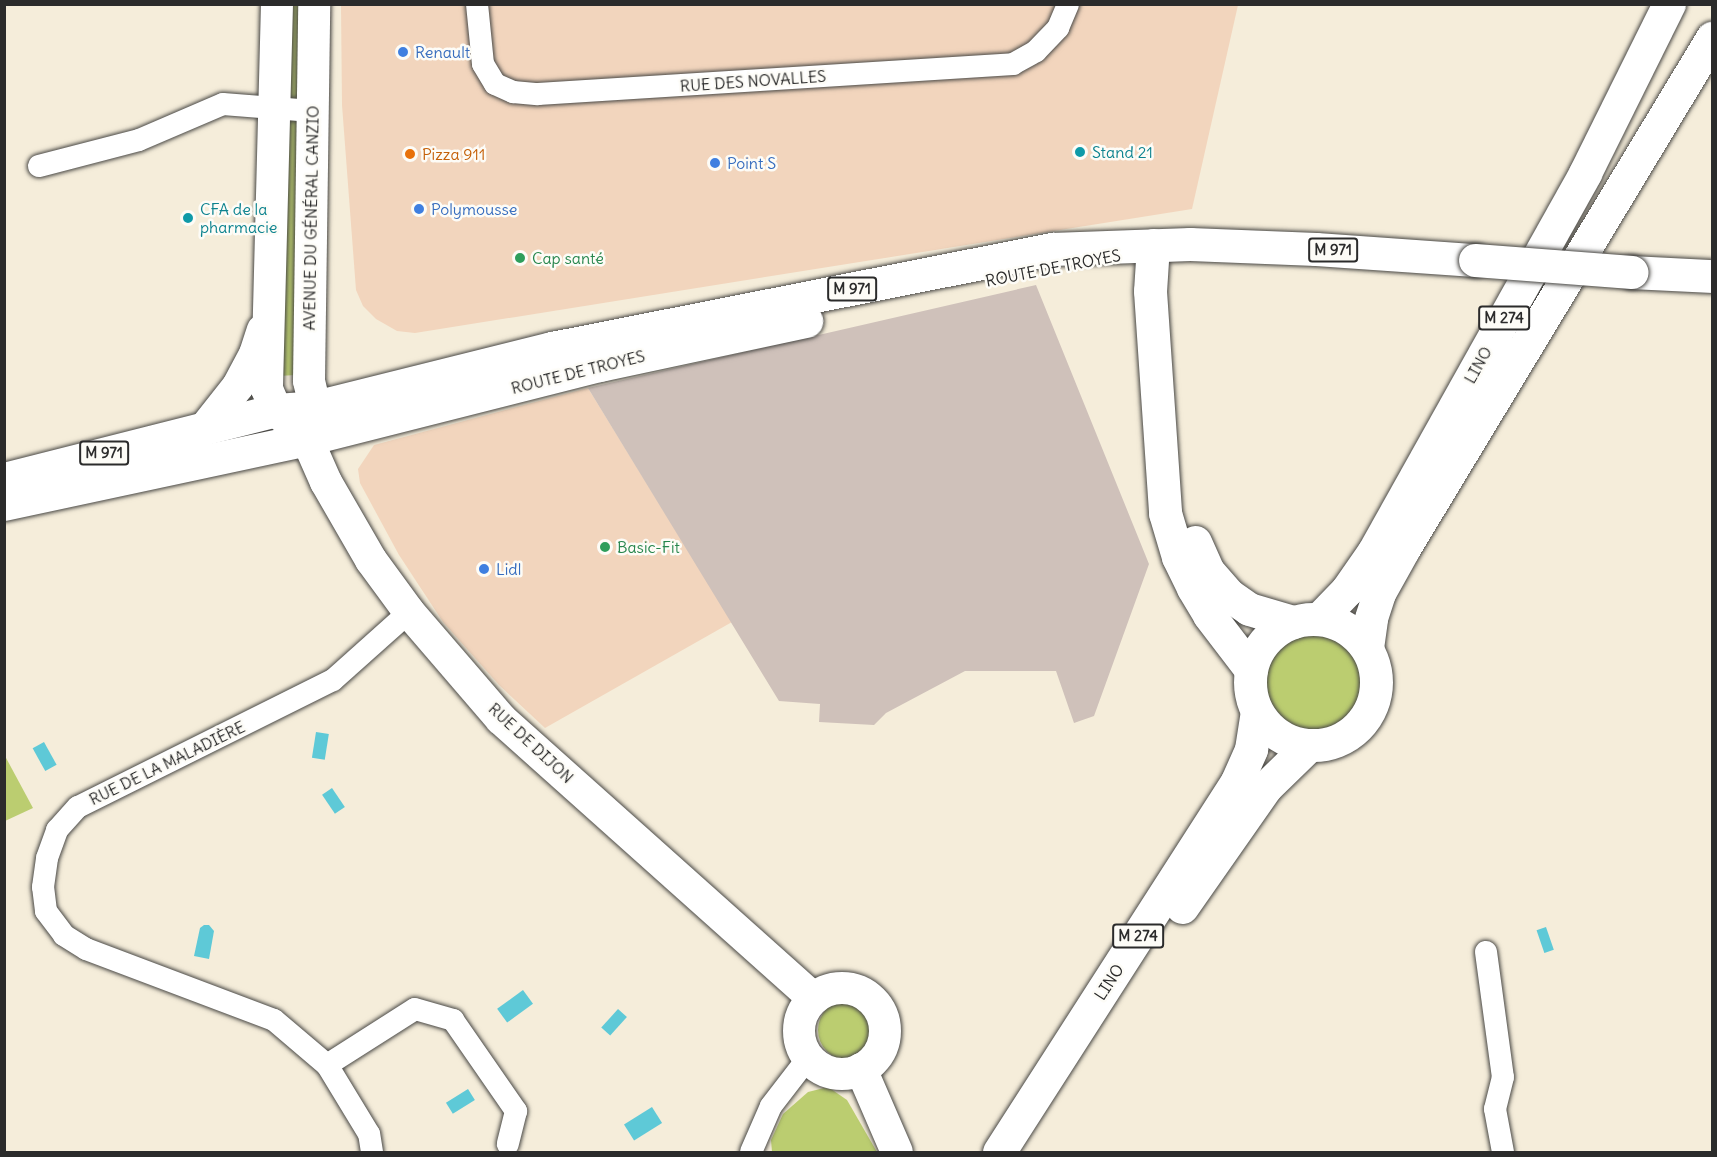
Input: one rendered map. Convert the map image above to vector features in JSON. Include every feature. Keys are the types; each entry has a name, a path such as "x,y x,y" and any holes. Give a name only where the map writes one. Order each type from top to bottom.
{"main road":[{"name":"LINO","path":"1306,620 1335,622 1350,630 1367,648 1377,678 1371,710 1350,734 1330,743 1309,745 1279,735 1257,712 1250,691 1251,670 1263,644 1276,630 1306,620 1347,590 1374,551 1585,173 1669,4"},
{"name":"LINO","path":"1367,648 1371,618 1379,592 1713,38"},
{"path":"1153,245 1173,300 1186,494 1196,546 1208,571 1229,595 1249,609 1306,620"},
{"path":"1153,245 1150,291 1166,513 1178,557 1193,588 1209,615 1251,670"},
{"name":"M 971","path":"4,504 308,427 552,348 1052,249 1153,245 1316,249 1713,276"},
{"name":"M 971","path":"4,479 276,410 308,427"},
{"name":"LINO","path":"999,1152 1237,781 1251,749 1257,712"},
{"name":"LINO","path":"1024,1152 1158,943 1251,806 1279,773 1309,745"}],"street":[{"path":"276,410 267,390 277,4"},
{"name":"AVENUE DU GÉNÉRAL CANZIO","path":"308,427 314,4"},
{"name":"RUE DES NOVALLES","path":"477,4 483,64 495,84 513,92 538,94 1012,64 1036,51 1058,28 1068,4"},
{"path":"39,166 139,140 223,104 312,111"},
{"path":"205,428 238,386 255,354 270,300"},
{"name":"RUE DE DIJON","path":"308,427 326,482 371,560 409,612 501,719 813,998"},
{"name":"RUE DE LA MALADIÈRE","path":"372,1152 369,1134 327,1065 274,1020 86,949 64,935 46,910 42,887 46,858 57,830 78,807 333,680 409,612"},
{"path":"1486,952 1503,1077 1495,1109 1503,1152"},
{"path":"840,987 854,989 867,996 878,1006 884,1019 883,1041 873,1061 861,1070 847,1074 832,1073 818,1067 808,1058 798,1034 800,1020 813,998 825,991 840,987"},
{"path":"327,1065 415,1009 453,1020 516,1111 508,1144"},
{"path":"751,1152 771,1106 808,1058"},
{"path":"861,1070 897,1152"}],"shaded area":[{"path":"341,5 1238,5 1192,209 415,333 397,331 376,319 363,306 356,290 342,105"},
{"path":"1036,285 1149,564 1094,716 1074,723 1056,671 965,671 886,713 874,725 819,722 820,704 779,701 588,388"},
{"path":"588,388 732,622 545,728 499,685 443,622 399,555 360,483 358,469 374,445"}],"green space":[{"path":"288,5 301,5 301,103 288,103"},
{"path":"287,115 300,115 296,375 278,376"},
{"path":"1315,632 1334,636 1351,646 1361,663 1365,682 1361,701 1351,718 1334,728 1315,732 1296,728 1279,718 1269,701 1265,682 1269,663 1279,646 1296,636"},
{"path":"5,756 33,808 4,821"},
{"path":"848,1000 869,1009 878,1030 869,1051 848,1060 827,1051 818,1030 827,1009"},
{"path":"824,1088 831,1089 847,1100 877,1152 772,1152 771,1140 783,1114 808,1092"}],"water":[{"path":"316,732 329,734 325,760 312,758"},
{"path":"44,742 57,765 45,771 33,748"},
{"path":"332,788 345,807 335,814 322,795"},
{"path":"209,925 214,931 209,959 194,956 200,928"},
{"path":"1546,927 1554,950 1544,953 1537,930"},
{"path":"523,990 533,1004 507,1023 497,1009"},
{"path":"618,1009 627,1017 610,1036 601,1028"},
{"path":"468,1089 475,1100 453,1114 446,1103"},
{"path":"652,1107 662,1123 634,1141 624,1124"}],"place":[{"name":"Renault","path":"403,52"},
{"name":"Stand 21","path":"1080,152"},
{"name":"Pizza 911","path":"410,154"},
{"name":"Point S","path":"715,163"},
{"name":"Polymousse","path":"419,209"},
{"name":"CFA de la pharmacie","path":"188,218"},
{"name":"Cap santé","path":"520,258"},
{"name":"Basic-Fit","path":"605,547"},
{"name":"Lidl","path":"484,569"}]}
